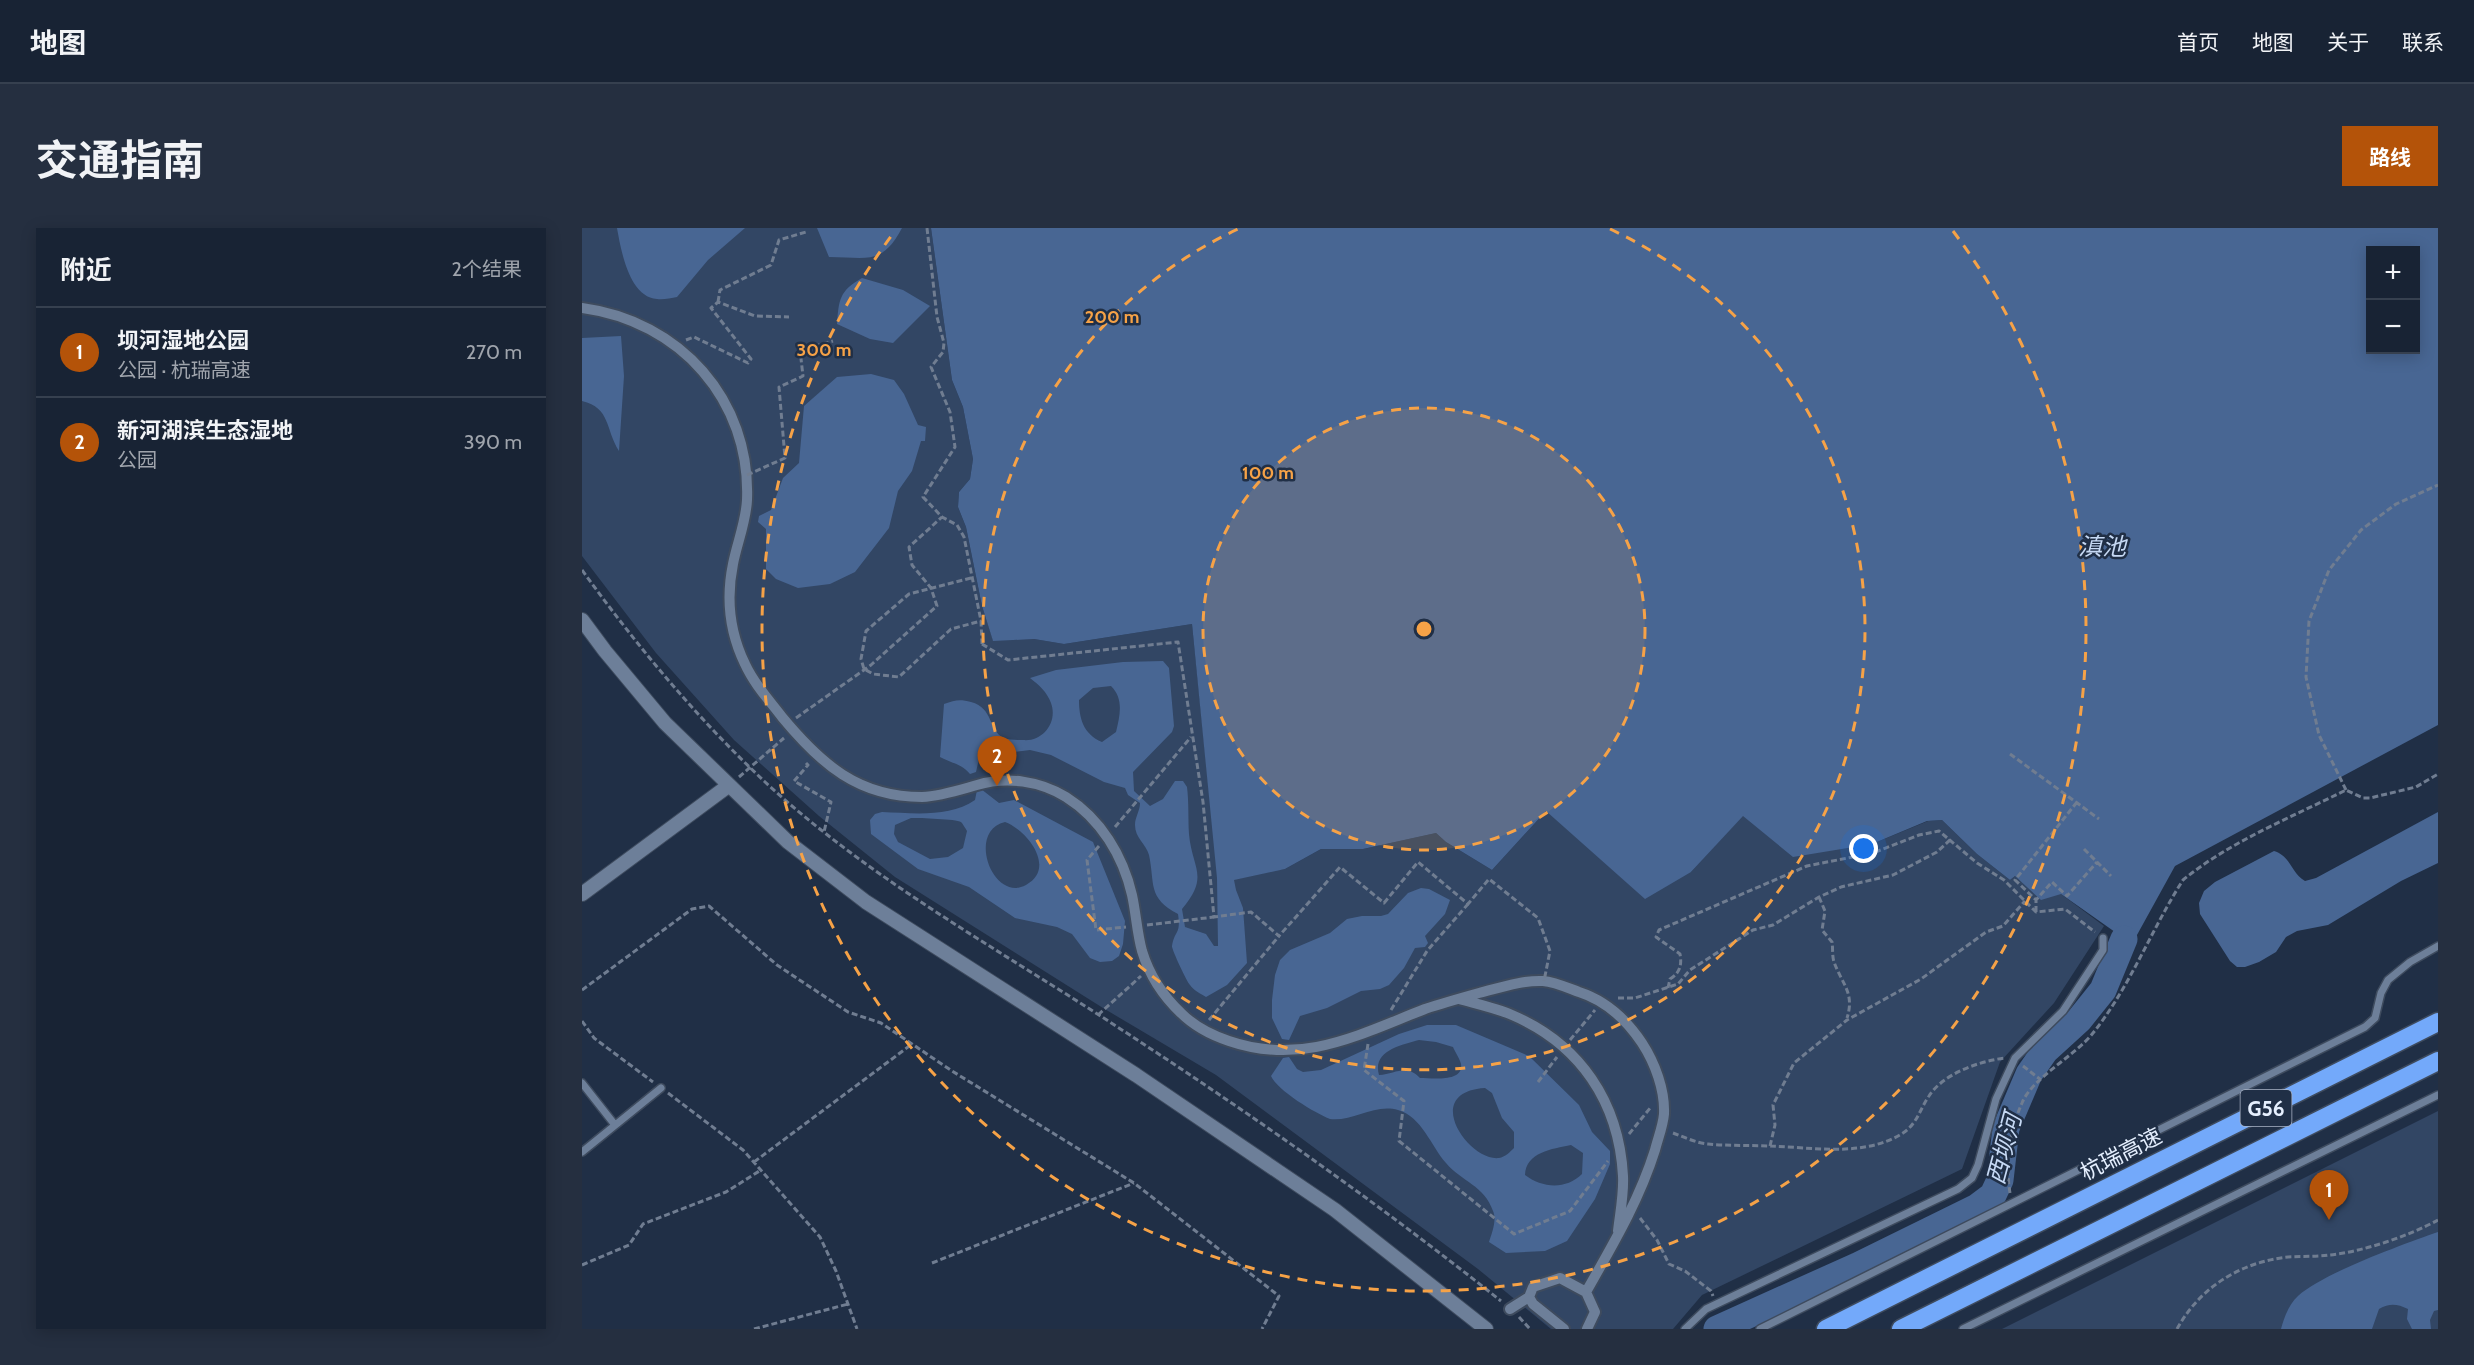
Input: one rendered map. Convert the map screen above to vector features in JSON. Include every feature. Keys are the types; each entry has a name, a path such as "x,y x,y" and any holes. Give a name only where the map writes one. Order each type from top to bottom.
{"highway":[{"name":"杭瑞高速","path":"1826,1329 2438,1022"},
{"name":"G56","path":"1901,1329 2438,1061"}],"street":[{"path":"582,308 631,319 682,344 718,391 732,418 753,476 732,567 729,601 734,635 745,664 759,688 793,722 818,757 837,773 864,787 890,794 925,797 958,791 982,783 1031,782 1054,790 1072,800 1113,834 1142,925 1142,952 1149,969 1166,996 1183,1015 1211,1034 1249,1048 1275,1052 1306,1050 1370,1032 1431,1007 1542,975 1602,1002 1621,1016 1648,1051 1663,1092 1664,1114 1646,1180 1586,1292"},
{"path":"582,620 665,723 788,842 866,902 1242,1146 1335,1210 1486,1329"},
{"path":"582,894 728,786"},
{"path":"1459,999 1511,1014 1565,1046 1600,1092 1620,1146 1623,1178 1617,1237"},
{"path":"1510,1309 1529,1297 1533,1287 1560,1278 1586,1292 1595,1312 1587,1329"},
{"path":"1529,1297 1533,1304 1564,1329"}],"lane":[{"path":"1685,1329 1706,1309 1958,1189 1972,1178 1996,1099 2017,1060 2063,1011 2103,950 2103,938"},
{"path":"1760,1329 2365,1027 2375,1018 2381,993 2388,980 2410,962 2438,946"},
{"path":"582,1083 615,1125"},
{"path":"582,1152 661,1088"},
{"path":"1963,1329 2438,1095"}],"path":[{"path":"927,228 937,316 944,343 943,352 931,367 950,412 955,447 923,497 942,516 957,525 964,537 981,621 982,644 1008,660 1178,642 1191,737 1203,802 1214,917"},
{"path":"682,344 694,337 748,363 751,359 711,308 717,302 720,290 771,265 779,240 806,232"},
{"path":"717,302 755,316 789,317"},
{"path":"678,334 682,344"},
{"path":"753,476 785,458 779,387 803,376 800,350 833,341"},
{"path":"682,344 693,347"},
{"path":"753,476 755,463"},
{"path":"2438,485 2396,504 2361,530 2329,570 2309,621 2306,677 2319,735 2346,790 2363,798 2370,798 2416,787 2438,774"},
{"path":"728,786 784,738 793,722 864,669 937,606 931,588 912,565 909,547 942,516"},
{"path":"582,570 644,655 749,767 875,873 1098,1015 1321,1163 1510,1309 1530,1329"},
{"path":"971,578 909,594 866,632 861,659 864,669 873,674 898,676 951,629 981,621"},
{"path":"789,710 793,722 803,726"},
{"path":"778,731 790,745"},
{"path":"1191,737 1137,801 1113,834 1087,860 1096,930 1251,912 1279,936"},
{"path":"2010,754 2099,819"},
{"path":"802,758 808,765 794,781 831,802 824,832"},
{"path":"2012,1204 2008,1162 2022,1101 2041,1080 2076,1052 2112,1008 2183,880 2200,866 2227,850 2346,790"},
{"path":"2037,900 2015,880 2077,802"},
{"path":"1108,821 1113,834"},
{"path":"1668,988 1670,979 1676,975 1682,962 1680,954 1656,937 1659,930 1807,866 1873,853 1919,834 1939,831 1951,839 1977,863 2004,880 2036,912"},
{"path":"1538,1082 1602,1002 1616,998 1635,998 1678,984 1690,970 1753,930 1773,925 1819,897 1851,884 1893,875 1937,852 1951,839"},
{"path":"2084,849 2111,876"},
{"path":"1216,1026 1208,1021 1340,867 1384,903 1418,862 1468,904"},
{"path":"2036,912 2037,900 2052,882 2067,896 2097,862"},
{"path":"1391,1023 1391,1010 1427,951 1489,879 1538,918 1550,951 1542,975 1554,974"},
{"path":"1819,897 1825,911 1822,930 1833,942 1833,960 1848,992 1851,1006 1847,1020"},
{"path":"1770,1146 1775,1125 1773,1105 1794,1063 1847,1020 1922,979 1986,932 2003,926 2025,901"},
{"path":"582,990 692,909 709,906 777,965 848,1012 881,1023 952,1071 1134,1184 1279,1296 1262,1329"},
{"path":"2036,912 2065,909 2103,938"},
{"path":"1142,925 1149,933"},
{"path":"1098,1015 1149,969"},
{"path":"1616,998 1622,1003"},
{"path":"582,1022 594,1038 743,1150 754,1162 820,1237 857,1329"},
{"path":"1370,1032 1364,1070 1404,1101 1399,1141 1514,1234 1570,1212 1663,1092"},
{"path":"754,1162 912,1044"},
{"path":"1660,1131 1706,1144 1832,1150 1859,1147 1890,1140 1914,1124 1928,1096 1939,1083 1989,1061 2017,1060 2041,1080"},
{"path":"582,1264 628,1245 643,1224 726,1192 761,1170"},
{"path":"932,1263 1134,1184"},
{"path":"1634,1225 1639,1216 1657,1240 1669,1264 1685,1271 1711,1291 1716,1305"},
{"path":"2177,1329 2196,1301 2221,1280 2245,1267 2287,1257 2330,1255 2350,1251 2399,1236 2438,1220"},
{"path":"754,1329 848,1304"}],"shaded area":[{"path":"582,228 931,228 952,380 963,407 973,459 970,479 959,492 958,507 966,527 982,606 993,640 1034,639 1064,644 1192,624 1218,878 1285,869 1321,849 1363,849 1436,833 1446,842 1492,870 1546,811 1691,872 1743,815 1872,844 1928,821 1942,820 1977,854 2010,880 2015,876 2061,894 2104,926 2054,1003 2000,1062 1962,1169 1702,1295 1673,1329 1551,1329 1478,1269 1216,1075 1103,1008 895,877 819,816 734,740 656,653 582,556"},
{"path":"2438,1111 2438,1329 2002,1329"}],"water":[{"path":"617,228 745,228 708,260 677,297 657,299 647,296 633,281 624,260"},
{"path":"817,228 902,228 888,249 872,257 864,258 829,257"},
{"name":"滇池","path":"931,228 2438,228 2438,725 2175,866 2132,944 2061,894 2041,900 2015,876 2010,880 1977,854 1942,820 1927,821 1872,844 1793,857 1743,816 1691,872 1645,899 1546,811 1492,870 1446,842 1436,833 1363,849 1321,849 1285,869 1234,880 1243,908 1247,963 1227,985 1206,997 1190,985 1174,953 1172,946 1178,929 1178,914 1161,902 1154,889 1149,855 1135,830 1140,803 1128,795 1125,788 1104,782 1051,755 1030,750 979,759 976,772 970,774 960,766 940,757 944,704 961,700 971,702 984,709 999,735 1008,739 1030,740 1037,738 1047,729 1053,710 1045,692 1030,678 1056,670 1123,662 1163,661 1169,668 1174,726 1172,732 1133,772 1134,791 1150,806 1163,799 1175,781 1183,781 1187,787 1189,834 1197,880 1190,898 1182,909 1185,927 1206,934 1214,946 1218,946 1217,878 1192,624 1064,644 1034,639 993,641 982,606 966,527 958,507 959,492 970,479 973,459 963,407 952,380","holes":["1111,686 1120,707 1116,732 1102,742 1090,735 1083,725 1079,700 1093,688"]},
{"path":"862,278 903,290 930,306 893,343 870,339 837,324 842,297 849,287"},
{"path":"621,336 624,376 619,451 603,414 591,404 582,401 582,338"},
{"path":"871,374 894,380 904,394 918,425 926,427 925,441 921,441 912,471 898,491 889,528 855,572 830,584 798,588 776,579 766,569 766,529 758,522 759,516 771,510 783,478 799,463 804,406 837,377"},
{"path":"981,789 999,803 1014,800 1093,842 1125,921 1123,944 1119,956 1112,961 1100,962 1090,958 1072,934 1057,927 1015,918 969,887 918,869 871,834 870,820 875,814 954,810 975,800 977,790","holes":["911,818 961,822 967,831 963,848 948,857 930,859 898,842 894,834 895,825","1005,822 1022,833 1035,850 1039,860 1039,869 1035,878 1026,885 1014,888 1003,884 995,875 988,864 986,851 987,838 993,828"]},
{"path":"2438,812 2438,863 2401,881 2328,925 2297,931 2286,937 2276,952 2259,962 2237,967 2230,961 2200,914 2199,903 2204,891 2215,882 2274,851 2280,853 2305,881 2316,878"},
{"path":"1421,888 1429,889 1450,900 1445,914 1425,936 1428,943 1425,947 1415,948 1404,968 1389,985 1380,989 1361,991 1327,1008 1300,1016 1289,1040 1282,1039 1272,1018 1275,975 1280,960 1290,950 1330,933 1347,919 1388,914 1408,893"},
{"path":"1427,1025 1456,1025 1529,1056 1579,1105 1592,1132 1610,1151 1610,1164 1595,1199 1567,1241 1545,1251 1506,1253 1489,1242 1494,1218 1489,1202 1478,1189 1446,1163 1414,1119 1389,1108 1347,1118 1330,1119 1289,1095 1271,1076 1283,1058 1289,1057 1297,1069 1303,1072 1321,1070 1399,1034","holes":["1419,1040 1453,1047 1460,1060 1461,1070 1452,1077 1439,1079 1420,1078 1405,1070 1379,1075 1378,1067 1384,1055 1390,1050","1485,1088 1492,1093 1502,1118 1514,1132 1514,1148 1505,1155 1499,1158 1487,1156 1464,1139 1456,1126 1453,1113 1456,1101 1466,1092","1571,1145 1583,1153 1582,1174 1569,1183 1561,1185 1546,1185 1525,1175 1530,1161 1548,1150"]},
{"path":"2438,1232 2438,1310 2434,1311 2430,1320 2431,1329 2412,1329 2407,1319 2408,1309 2393,1305 2379,1309 2372,1329 2281,1329 2292,1303 2310,1287 2344,1269"}],"waterway":[{"name":"西坝河","path":"1717,1329 1857,1266 1977,1207 1993,1195 2000,1180 2006,1128 2029,1074 2045,1051 2079,1020 2103,990 2124,939"}],"place":[{"name":"新河湖滨生态湿地","path":"997,786"},
{"name":"坝河湿地公园","path":"2329,1220"}]}
